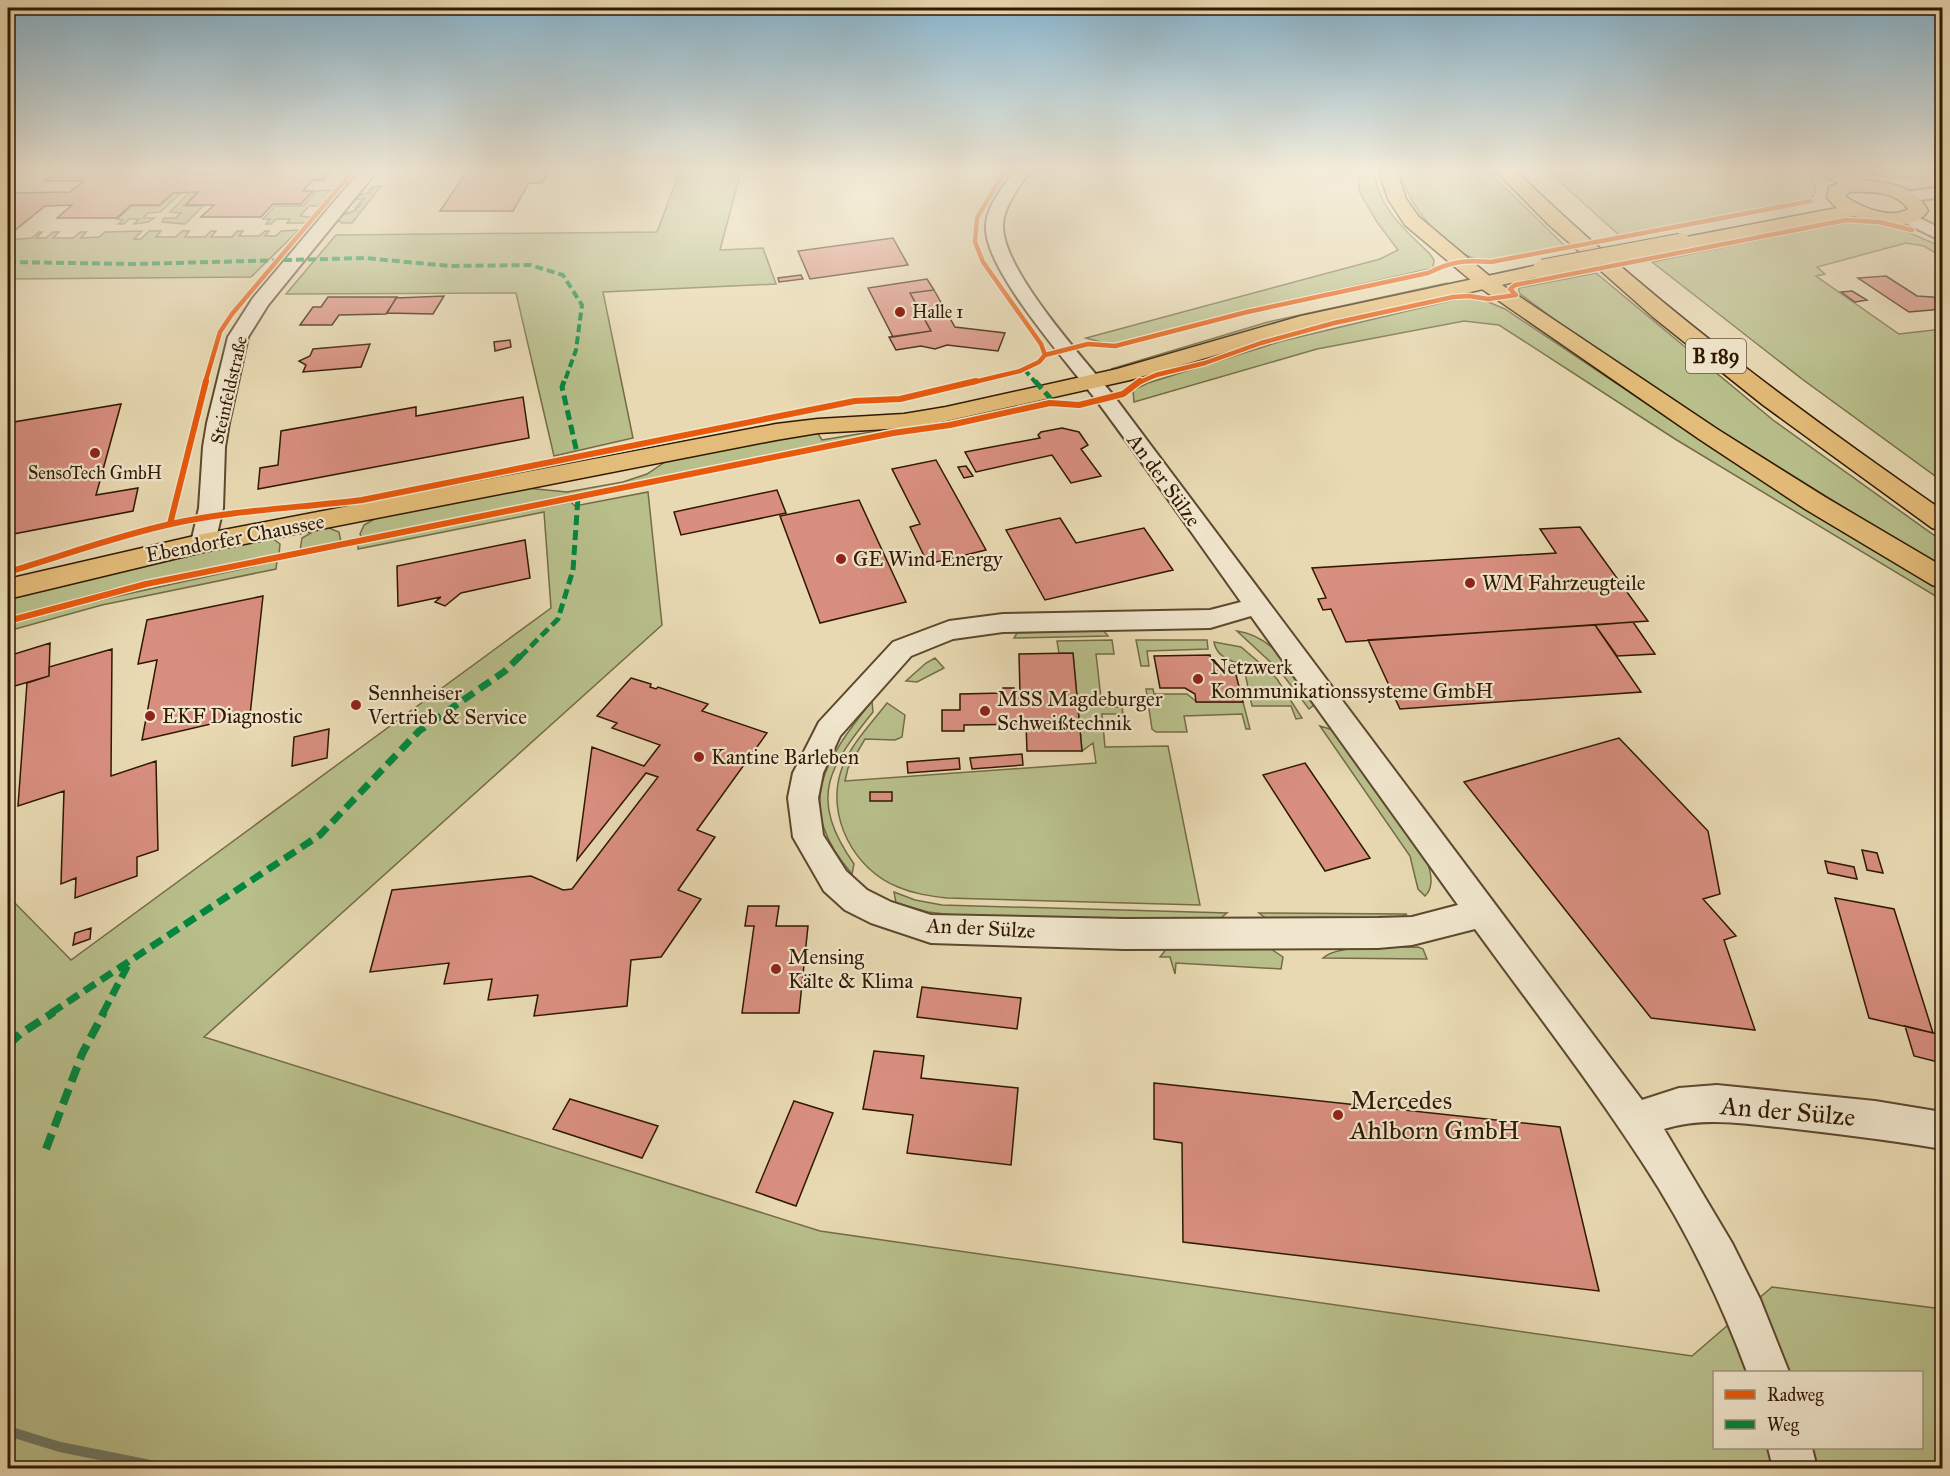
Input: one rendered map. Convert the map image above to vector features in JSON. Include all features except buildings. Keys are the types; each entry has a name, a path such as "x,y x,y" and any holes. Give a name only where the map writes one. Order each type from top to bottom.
{"main road":[{"path":"1434,240 1479,278 1708,434 1815,503 1942,578"},
{"name":"B 189","path":"1577,240 1664,313 1786,409 1942,522"},
{"name":"B 189","path":"1603,240 1694,314"},
{"name":"Ebendorfer Chaussee","path":"8,589 203,543 818,426 904,421 1085,374 1174,362 1268,331 1479,278 1671,240"},
{"name":"B 189","path":"1743,352 1942,496"}],"street":[{"name":"Steinfeldstraße","path":"203,543 211,508 214,447 218,423 238,337 260,302 312,240"},
{"name":"An der Sülze","path":"994,240 1010,271 1635,1121 1686,1198 1728,1274 1754,1332 1768,1371"},
{"name":"An der Sülze","path":"1256,606 1210,619 983,624 949,630 911,645 896,655 829,730 822,741 808,773 803,798 808,837 835,881 856,900 882,913 931,928 1124,934 1405,933 1483,913"},
{"name":"An der Sülze","path":"1635,1121 1679,1106 1717,1103 1875,1119 1942,1130"},
{"path":"1790,1449 1795,1468"}],"green space":[{"path":"8,240 289,240 251,277 8,279"},
{"path":"332,240 723,240 720,250 763,248 776,284 603,292 633,438 554,456 516,293 286,294"},
{"path":"1390,240 1415,240 1434,260 1433,268 1287,301 1111,345 1086,338 1380,259 1398,250"},
{"path":"1444,240 1559,240 1565,246 1490,260 1469,257"},
{"path":"1758,240 1926,240 1942,247 1942,257 1924,246 1906,243 1817,267 1825,274 1816,276 1899,334 1942,329 1942,355 1937,356 1942,360 1942,481 1802,379 1652,262"},
{"path":"1596,273 1773,420 1942,541 1942,568 1690,412 1574,334 1519,293 1519,288"},
{"path":"1447,283 1451,286 1111,369 1268,322"},
{"path":"1466,297 1486,301 1505,309 1716,450 1942,589 1942,600 1675,439 1499,325 1464,321 1317,349 1134,402 1133,390 1148,383 1282,341"},
{"path":"883,430 862,438 378,536 362,539 360,534 364,525 378,517 526,488 567,492 623,482 647,474 668,460 817,432 822,440"},
{"path":"648,492 662,625 204,1037 820,1231 1692,1356 1772,1287 1942,1309 1942,1468 8,1468 8,896 71,960 551,608 544,512 358,549 358,544 571,502 575,506"},
{"path":"320,528 329,528 339,532 341,542 300,551 302,538"},
{"path":"272,538 280,544 279,554 276,557 109,590 8,618 8,597 121,569"},
{"path":"277,561 276,569 102,605 8,631 8,623 36,614"},
{"path":"1103,630 1108,636 1014,638 1017,633"},
{"path":"1237,631 1250,634 1273,648 1292,669 1314,705 1309,709 1280,671"},
{"path":"1112,640 1114,654 1096,654 1102,707 1122,707 1123,714 1102,714 1105,747 1168,746 1200,905 947,898 904,889 882,879 868,868 847,840 837,806 837,788 849,753 887,703 905,715 902,737 895,740 865,739 848,768 845,781 1096,763 1093,743 1082,751 1073,654 1059,653 1057,641"},
{"path":"1136,640 1207,640 1208,649 1147,651 1149,666 1141,666"},
{"path":"1214,642 1241,647 1262,665 1226,659 1216,649"},
{"path":"935,658 944,668 917,682 906,681 926,663"},
{"path":"1249,670 1268,670 1277,679 1302,718 1296,719 1291,706 1252,706 1245,673"},
{"path":"1146,689 1153,689 1154,694 1187,694 1197,702 1243,702 1250,729 1246,729 1242,714 1184,716 1187,732 1156,732 1152,729"},
{"path":"872,701 873,712 845,750 835,767 829,784 828,802 831,820 854,864 852,874 834,850 823,827 820,805 822,784 829,764 840,744"},
{"path":"1320,726 1333,730 1425,856 1431,882 1425,896 1418,889 1410,856"},
{"path":"894,892 915,900 942,905 1227,913 1217,921 953,915 928,912 896,903"},
{"path":"1259,913 1407,914 1397,919 1271,922"},
{"path":"1168,947 1271,949 1283,957 1281,969 1176,963 1175,974 1170,957 1160,957"},
{"path":"1418,947 1423,949 1427,959 1323,958 1331,953 1355,948"}],"waterway":[{"path":"8,1431 60,1447 165,1468"}],"marked path":[{"path":"8,262 134,264 365,258 449,266 530,265 563,275 582,305 576,350 562,387 578,457"},
{"path":"1024,369 1051,399 1050,403"},
{"path":"8,1045 20,1034 320,835 419,731 505,671 558,619 573,570 578,497"},
{"path":"46,1149 82,1054 128,965"}],"cycle path":[{"path":"170,524 220,332 232,314 295,240"},
{"path":"975,240 983,262 1041,344 1045,355"},
{"path":"8,572 170,524 255,509 293,509 362,500 855,401 900,399 1020,371 1039,362 1045,355 1088,344 1115,346 1247,312 1428,273 1447,263 1468,260 1491,262 1607,240"},
{"path":"8,621 146,584 893,433 950,425 1050,403 1079,405 1123,394 1140,381 1156,375 1205,363 1261,343 1334,323 1453,297 1469,296 1488,299 1516,295 1510,289 1515,285 1745,240"}],"place":[{"name":"Halle 1","path":"900,312"},
{"name":"SensoTech GmbH","path":"95,453"},
{"name":"GE Wind Energy","path":"841,559"},
{"name":"WM Fahrzeugteile","path":"1470,583"},
{"name":"Netzwerk Kommunikationssysteme GmbH","path":"1198,679"},
{"name":"Sennheiser Vertrieb & Service","path":"356,705"},
{"name":"MSS Magdeburger Schweißtechnik","path":"985,711"},
{"name":"EKF Diagnostic","path":"150,716"},
{"name":"Kantine Barleben","path":"699,757"},
{"name":"Mensing Kälte & Klima","path":"776,969"},
{"name":"Mercedes Ahlborn GmbH","path":"1338,1115"}]}
